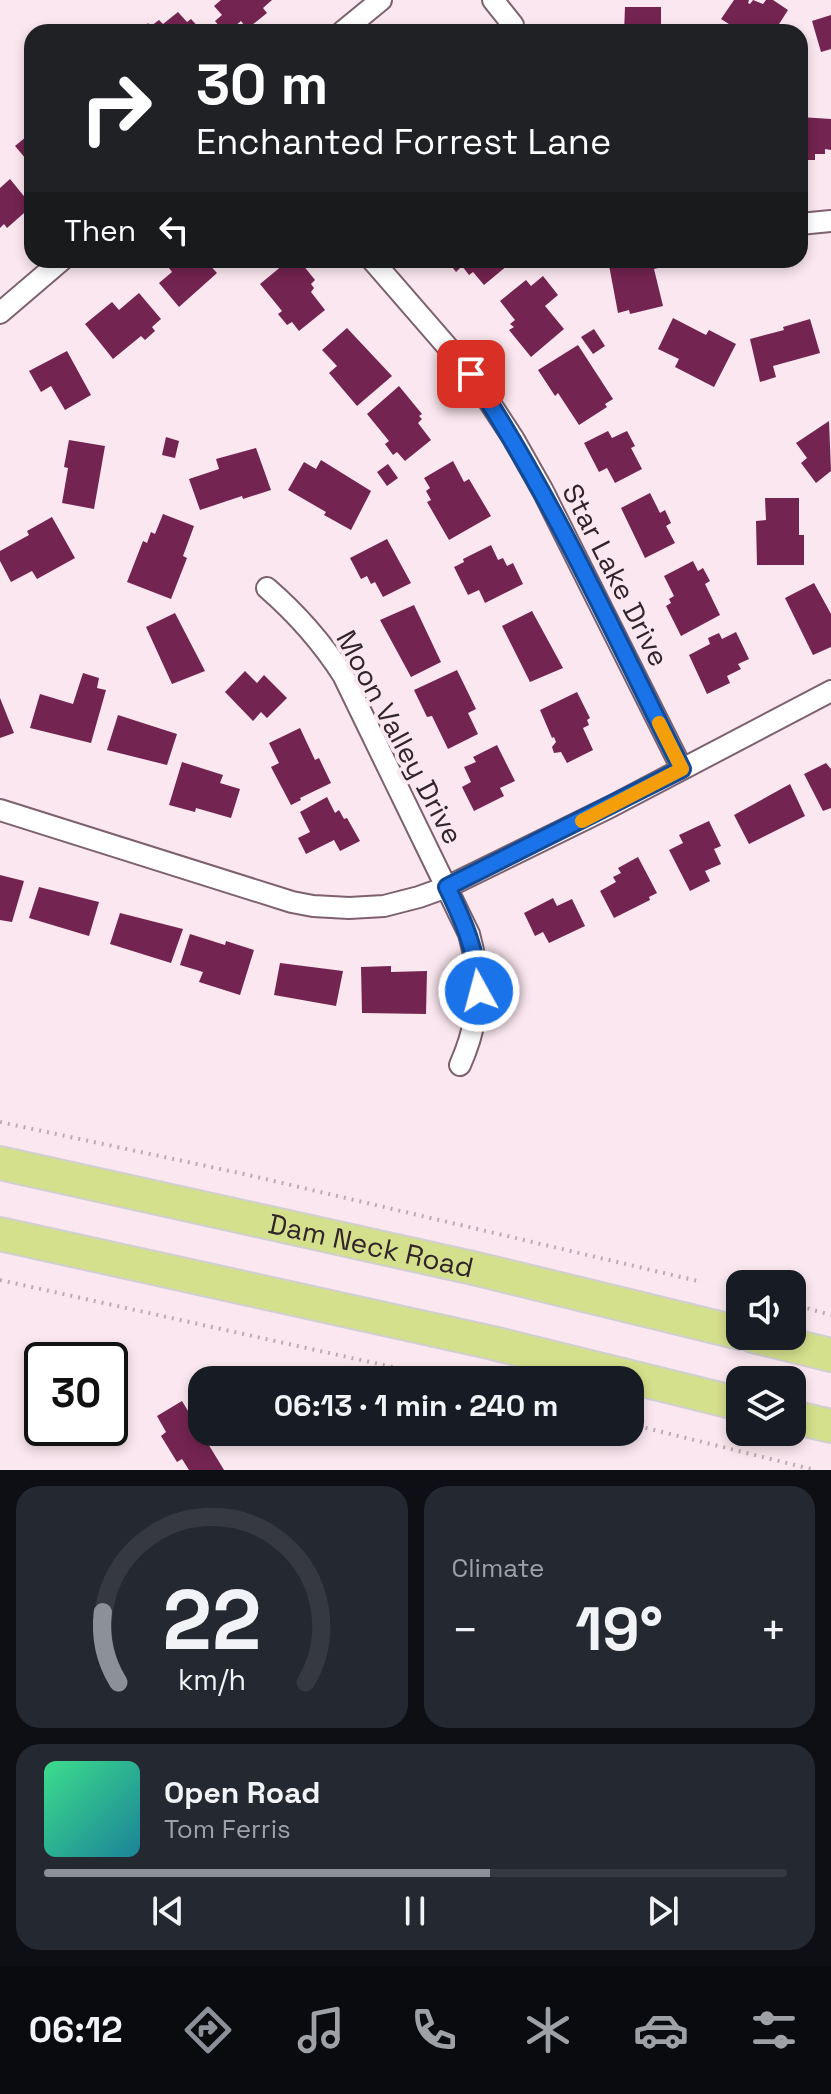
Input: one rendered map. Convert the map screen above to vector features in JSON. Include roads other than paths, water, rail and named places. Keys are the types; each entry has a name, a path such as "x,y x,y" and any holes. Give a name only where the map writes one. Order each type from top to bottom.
{"main road":[{"name":"Dam Neck Road","path":"0,1163 473,1268 726,1330"},
{"path":"0,1234 493,1343 726,1401"},
{"path":"806,1349 831,1355"},
{"path":"806,1420 831,1426"}],"street":[{"path":"352,24 381,0"},
{"path":"493,0 512,24"},
{"path":"808,223 831,221"},
{"path":"0,313 53,268"},
{"name":"Star Lake Drive","path":"379,268 471,374 513,438 543,491 682,769"},
{"name":"Moon Valley Drive","path":"267,588 296,613 322,642 343,675 469,934 477,962 479,991 477,1015 460,1065"},
{"path":"0,810 292,902 349,908 384,906 447,887 831,691"}]}
